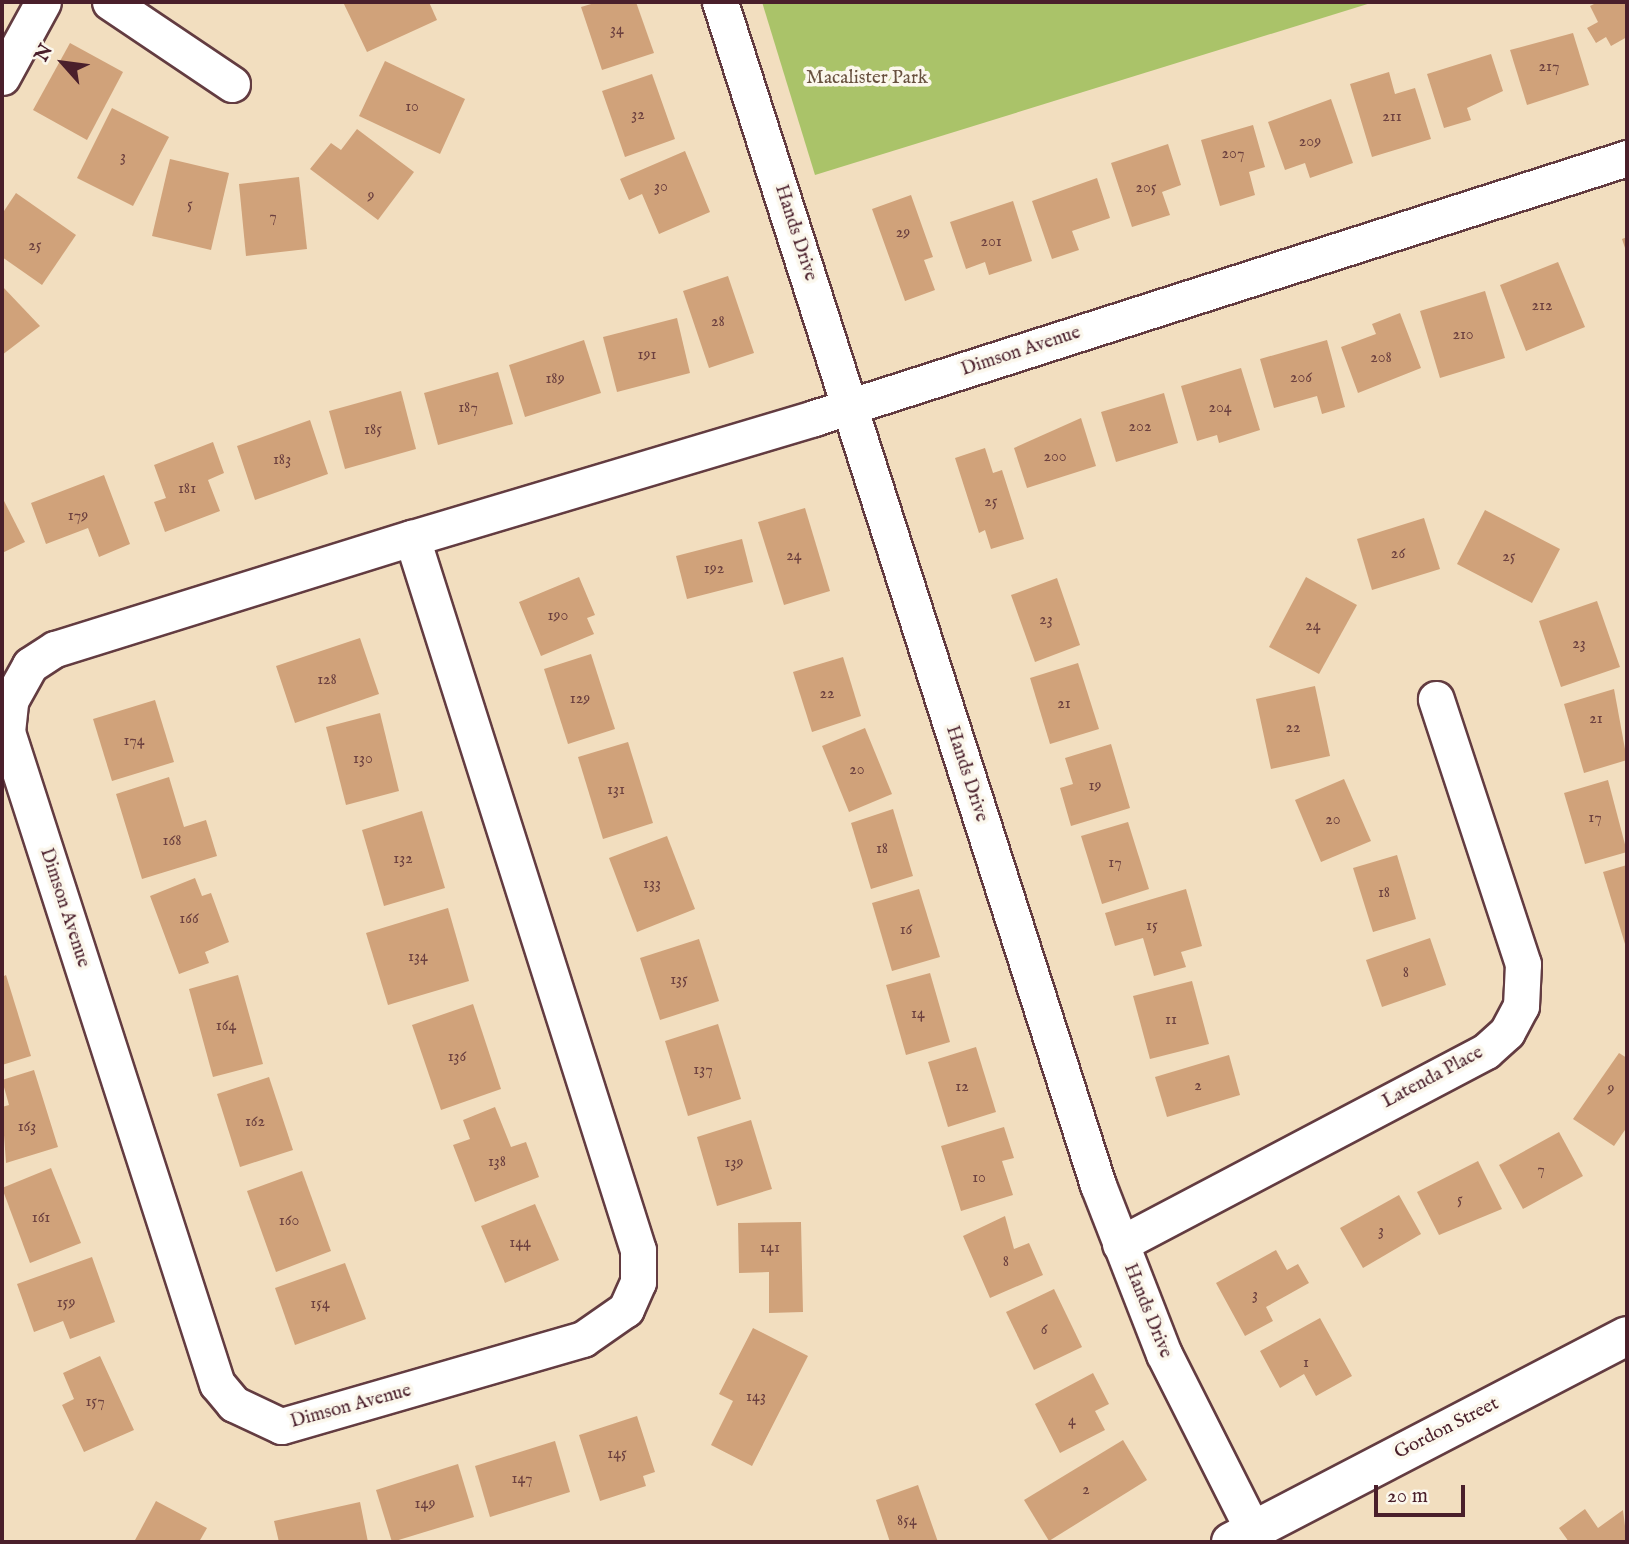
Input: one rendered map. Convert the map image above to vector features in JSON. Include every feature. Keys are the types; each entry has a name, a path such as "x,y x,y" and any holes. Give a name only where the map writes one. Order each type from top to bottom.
{"main road":[{"name":"Gordon Street","path":"1242,1536 1627,1336"}],"street":[{"path":"2,77 43,2"},
{"path":"110,2 232,84"},
{"name":"Hands Drive","path":"720,2 1120,1244 1242,1536"},
{"name":"Dimson Avenue","path":"412,538 638,1250 638,1282 626,1309 583,1339 281,1426 234,1404 217,1384 7,732 10,701 30,665 55,649 412,538 849,407 1627,158"},
{"name":"Latenda Place","path":"1120,1244 1486,1051 1507,1032 1521,1006 1523,964 1436,699"}],"green space":[{"name":"Macalister Park","path":"762,2 1374,2 815,175"}],"building":[{"path":"343,2 429,2 437,20 367,52"},
{"path":"598,2 636,2 654,53 602,70 581,7"},
{"path":"1598,2 1627,2 1627,37 1611,46 1606,37 1596,43 1587,28 1598,22 1590,6"},
{"path":"1573,33 1589,85 1527,105 1510,50"},
{"path":"70,43 123,72 87,140 33,110"},
{"path":"1491,54 1503,91 1467,108 1471,120 1444,128 1427,74"},
{"path":"385,61 465,99 440,154 359,116"},
{"path":"1389,72 1395,94 1415,88 1431,139 1372,157 1350,84"},
{"path":"652,74 675,139 625,157 602,91"},
{"path":"1331,99 1353,163 1310,178 1305,163 1285,170 1268,122"},
{"path":"112,108 169,137 133,206 77,178"},
{"path":"1253,125 1265,167 1249,172 1255,195 1220,206 1201,140"},
{"path":"357,129 414,172 378,220 310,169 331,143 341,150"},
{"path":"1168,144 1181,185 1162,192 1170,215 1132,227 1111,163"},
{"path":"685,151 710,212 659,234 642,194 629,200 620,179"},
{"path":"170,159 229,173 211,250 152,236"},
{"path":"299,177 307,249 246,256 239,184"},
{"path":"1097,178 1110,218 1072,231 1079,250 1052,259 1032,201"},
{"path":"16,193 76,235 42,285 2,257 2,214"},
{"path":"911,195 933,257 924,260 935,290 905,301 872,209"},
{"path":"1013,201 1032,261 989,275 985,262 966,269 950,222"},
{"path":"1627,237 1627,254 1622,239"},
{"path":"1558,262 1585,327 1526,351 1500,285"},
{"path":"728,276 754,353 709,368 683,291"},
{"path":"2,286 40,326 2,355"},
{"path":"1485,291 1505,358 1440,378 1420,311"},
{"path":"1400,313 1421,368 1358,393 1341,347 1376,334 1372,324"},
{"path":"677,318 690,373 617,392 603,337"},
{"path":"584,340 601,393 525,417 509,365"},
{"path":"1327,340 1345,407 1322,414 1317,396 1274,408 1260,359"},
{"path":"1241,368 1260,430 1219,443 1217,435 1197,441 1181,386"},
{"path":"498,372 513,424 438,445 424,393"},
{"path":"401,391 416,449 345,469 329,411"},
{"path":"1164,393 1178,443 1116,462 1101,412"},
{"path":"1081,418 1096,466 1027,488 1014,448"},
{"path":"310,420 328,474 255,500 237,446"},
{"path":"213,442 224,473 208,480 220,511 165,532 154,502 166,498 154,465"},
{"path":"985,448 993,473 1002,470 1024,539 991,549 985,530 979,533 955,458"},
{"path":"104,475 130,544 99,557 88,528 46,544 31,503"},
{"path":"2,497 25,542 2,553"},
{"path":"805,508 830,591 784,605 758,522"},
{"path":"1485,510 1560,549 1532,603 1457,564"},
{"path":"1424,518 1440,569 1372,590 1357,539"},
{"path":"742,539 753,582 687,599 676,556"},
{"path":"579,577 595,615 587,618 594,634 541,656 519,602"},
{"path":"1306,577 1357,605 1319,674 1269,647"},
{"path":"1057,578 1080,645 1035,662 1011,595"},
{"path":"1597,601 1620,667 1561,687 1539,621"},
{"path":"360,638 379,694 295,723 276,666"},
{"path":"591,654 615,729 568,744 544,669"},
{"path":"843,657 861,716 812,732 793,672"},
{"path":"1078,663 1099,729 1050,744 1030,678"},
{"path":"1315,686 1330,756 1271,769 1256,699"},
{"path":"1614,689 1627,760 1584,773 1564,704"},
{"path":"155,700 174,762 112,781 93,719"},
{"path":"380,713 399,791 346,805 326,727"},
{"path":"865,728 892,794 849,812 822,746"},
{"path":"628,742 653,823 603,839 578,757"},
{"path":"1111,744 1130,808 1071,826 1060,788 1073,784 1065,758"},
{"path":"169,777 184,827 206,820 217,856 142,879 116,794"},
{"path":"1344,779 1371,841 1321,862 1295,800"},
{"path":"1608,780 1627,852 1585,864 1564,793"},
{"path":"893,809 913,876 871,889 851,823"},
{"path":"422,811 445,888 384,906 362,830"},
{"path":"1128,822 1149,889 1102,904 1081,836"},
{"path":"667,836 695,909 637,932 609,858"},
{"path":"1397,855 1416,919 1373,932 1353,868"},
{"path":"1627,865 1627,943 1625,944 1603,872"},
{"path":"195,878 202,896 211,893 229,942 205,952 209,963 179,974 150,896"},
{"path":"919,889 940,957 892,971 872,903"},
{"path":"1186,889 1202,946 1181,952 1186,967 1154,976 1143,938 1115,946 1105,913"},
{"path":"448,908 469,981 388,1005 366,933"},
{"path":"1430,938 1446,985 1382,1007 1366,960"},
{"path":"699,939 719,1001 660,1020 640,958"},
{"path":"930,973 950,1042 906,1055 886,985"},
{"path":"6,975 31,1056 2,1065 2,977"},
{"path":"238,975 263,1064 213,1077 189,989"},
{"path":"1192,981 1209,1044 1150,1059 1133,996"},
{"path":"473,1004 501,1089 441,1110 412,1025"},
{"path":"718,1024 741,1099 688,1116 665,1041"},
{"path":"976,1047 996,1112 948,1127 928,1062"},
{"path":"1619,1053 1627,1058 1627,1127 1614,1146 1573,1119"},
{"path":"1229,1055 1240,1095 1167,1117 1155,1077"},
{"path":"34,1070 58,1147 6,1163 2,1107 9,1105 2,1080"},
{"path":"269,1077 293,1150 240,1167 217,1094"},
{"path":"495,1107 511,1147 526,1142 539,1177 475,1202 453,1145 470,1139 463,1120"},
{"path":"751,1120 772,1189 717,1206 697,1137"},
{"path":"1004,1127 1014,1158 1002,1161 1013,1195 961,1211 941,1146"},
{"path":"1559,1132 1583,1176 1523,1209 1499,1165"},
{"path":"1478,1161 1502,1209 1439,1235 1417,1192"},
{"path":"51,1168 81,1243 30,1263 2,1188"},
{"path":"302,1171 331,1251 276,1272 247,1191"},
{"path":"1399,1195 1421,1234 1363,1268 1340,1228"},
{"path":"535,1204 559,1260 505,1283 481,1226"},
{"path":"1005,1216 1014,1249 1029,1243 1043,1275 990,1298 963,1236"},
{"path":"801,1222 803,1312 769,1313 769,1272 739,1273 738,1223"},
{"path":"1276,1250 1287,1270 1298,1264 1309,1283 1266,1307 1273,1321 1245,1336 1216,1283"},
{"path":"92,1257 115,1322 70,1339 63,1321 34,1332 17,1284"},
{"path":"345,1263 366,1319 295,1345 275,1288"},
{"path":"1054,1289 1082,1347 1034,1370 1006,1312"},
{"path":"1320,1318 1352,1376 1316,1396 1304,1374 1280,1388 1260,1351"},
{"path":"753,1328 808,1356 752,1466 711,1445 733,1401 719,1394"},
{"path":"100,1356 134,1430 84,1452 62,1405 74,1399 63,1373"},
{"path":"1093,1373 1109,1404 1095,1411 1105,1430 1060,1453 1035,1404"},
{"path":"637,1416 655,1472 643,1476 646,1486 600,1501 579,1435"},
{"path":"1123,1440 1147,1480 1049,1541 1024,1500"},
{"path":"555,1441 570,1492 490,1517 475,1466"},
{"path":"458,1464 474,1517 392,1542 376,1490"},
{"path":"918,1485 938,1542 890,1542 876,1500"},
{"path":"156,1501 207,1528 199,1542 134,1542"},
{"path":"360,1502 368,1542 279,1542 274,1521"},
{"path":"1585,1509 1598,1528 1623,1510 1627,1542 1569,1542 1559,1528"}]}
